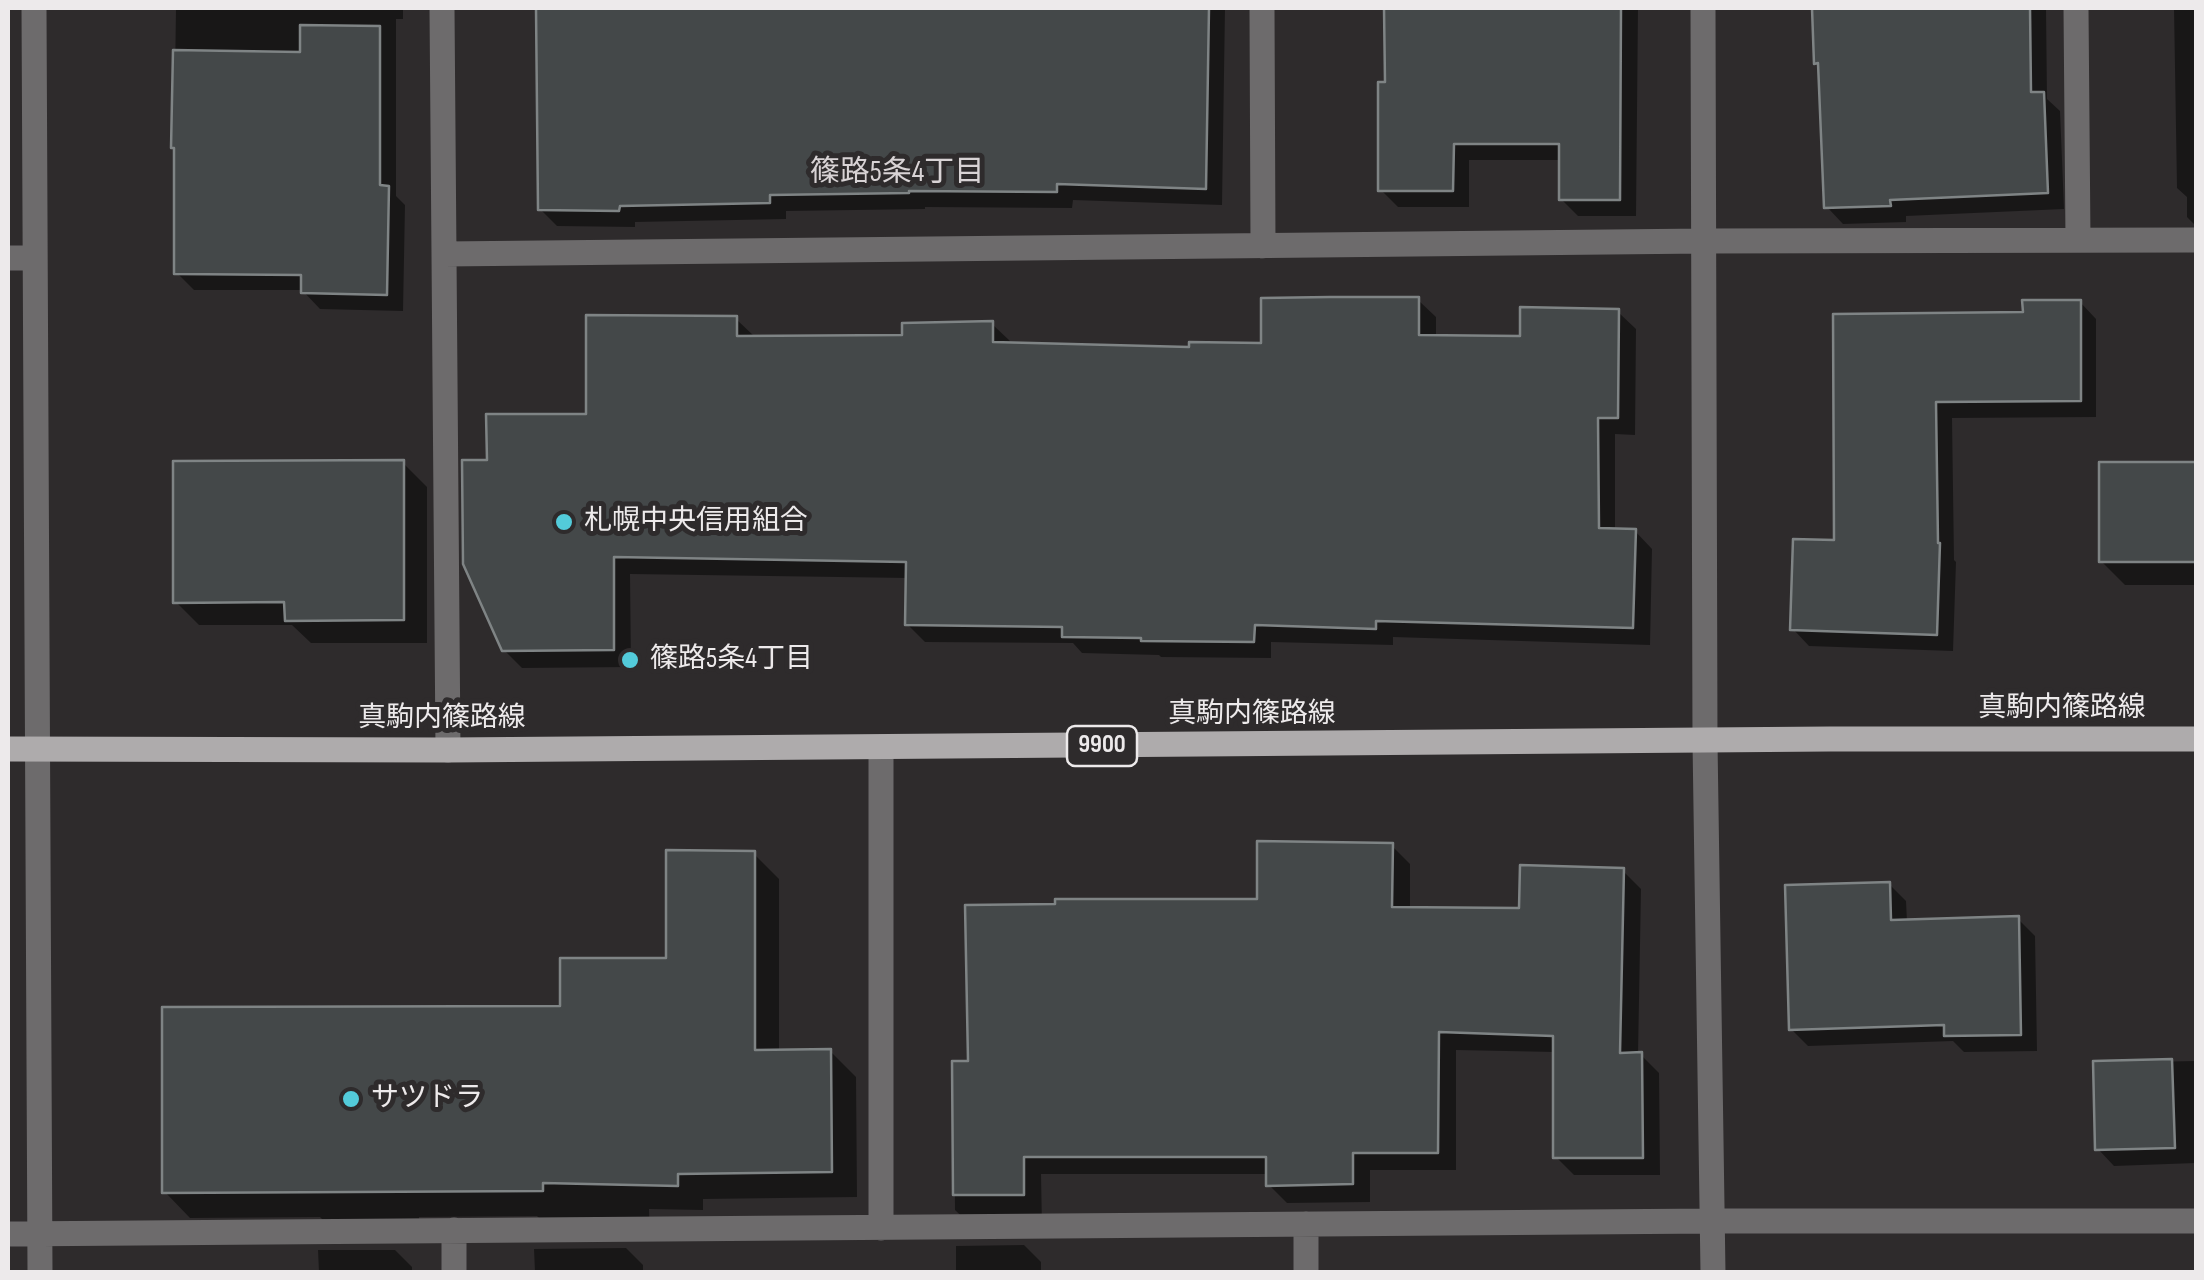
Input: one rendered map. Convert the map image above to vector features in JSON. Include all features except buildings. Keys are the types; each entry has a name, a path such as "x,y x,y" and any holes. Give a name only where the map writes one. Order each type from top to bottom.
{"main road":[{"name":"真駒内篠路線","path":"8,749 448,750 2196,739"}],"street":[{"path":"34,8 40,1272"},
{"path":"442,8 448,750"},
{"path":"1262,8 1263,246"},
{"path":"1703,8 1704,742 1713,1272"},
{"path":"2076,8 2078,240"},
{"path":"444,254 2196,240"},
{"path":"8,258 35,258"},
{"path":"880,747 882,1228"},
{"path":"8,1234 2196,1221"},
{"path":"1306,1224 1306,1272"},
{"path":"454,1230 454,1272"}],"place":[{"name":"札幌中央信用組合","path":"564,522"},
{"name":"篠路5条4丁目","path":"630,660"},
{"name":"サツドラ","path":"351,1099"}],"district":[{"name":"篠路5条4丁目","path":"897,173"}]}
